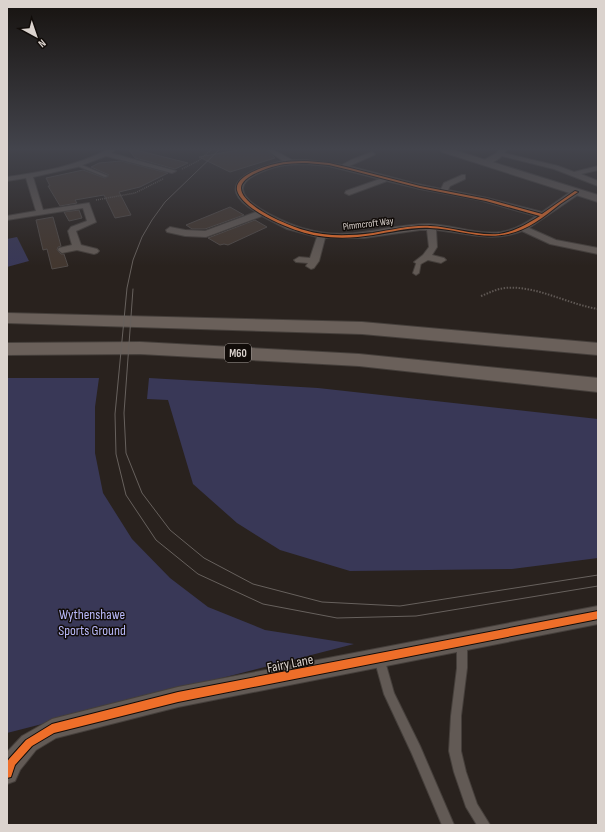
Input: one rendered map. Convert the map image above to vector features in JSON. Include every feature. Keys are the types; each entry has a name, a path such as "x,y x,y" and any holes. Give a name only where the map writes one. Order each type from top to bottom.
{"highway":[{"path":"7,318 362,328 598,349"},
{"name":"M60","path":"7,349 140,348 359,360 598,385"}],"main road":[{"path":"567,189 598,199"}],"street":[{"path":"33,189 40,212"},
{"name":"Pimmcroft Way","path":"239,189 249,205 286,227 322,235 355,236 410,228 431,227 492,235 508,234 523,228 560,201 576,192"},
{"path":"356,189 347,192 362,199"},
{"name":"Pimmcroft Way","path":"430,189 484,199 542,215"},
{"path":"7,218 83,204 88,206 92,222 74,229 72,232 77,247"},
{"path":"170,230 195,234 206,234 262,213"},
{"path":"422,259 433,247 431,227"},
{"path":"523,228 554,242 598,251"},
{"path":"299,260 313,264 322,235"},
{"path":"62,250 77,247 94,251"},
{"path":"422,259 441,260"},
{"name":"Fairy Lane","path":"7,773 12,762 29,743 52,729 178,697 598,615"}],"lane":[{"path":"416,274 422,259"},
{"path":"462,642 462,668 456,716 455,751 460,772 472,807 484,825"},
{"path":"379,658 389,694 416,750 448,825"}],"path":[{"path":"83,204 135,193 143,189"},
{"path":"481,296 490,294 497,289 507,288 527,290 548,294 598,309"}],"green space":[{"path":"17,237 29,261 7,267 7,239"},
{"name":"Wythenshawe Sports Ground","path":"7,378 99,378 95,407 95,453 103,493 132,539 170,578 208,607 265,630 354,644 7,733"},
{"path":"149,378 318,388 598,419 598,558 512,569 350,571 280,550 237,523 193,484 168,400 147,399"}],"building":[{"path":"50,189 132,189 119,192 131,215 115,218 104,195 75,200 77,203 60,206"},
{"path":"230,207 244,215 205,229 192,229 186,225"},
{"path":"79,210 82,218 69,221 64,212"},
{"path":"53,217 61,246 58,247 57,250 61,254 64,254 68,266 52,269 47,249 43,250 36,220"},
{"path":"255,220 267,227 228,245 220,245 208,238"}],"tram line":[{"path":"179,189 165,202 152,220 142,237 133,260 127,288 115,414 116,454 126,495 156,540 198,574 263,604 337,618 416,616 598,586"},
{"path":"133,289 124,413 126,453 142,493 170,530 204,558 253,584 322,602 400,606 598,575"}],"cycle path":[{"path":"239,189 241,195 249,204 278,222 314,234 340,237 420,227 499,235 518,230 527,225 576,192"},
{"path":"430,189 471,196 542,215"},
{"path":"7,773 12,762 29,743 52,729 178,697 598,615"}]}
